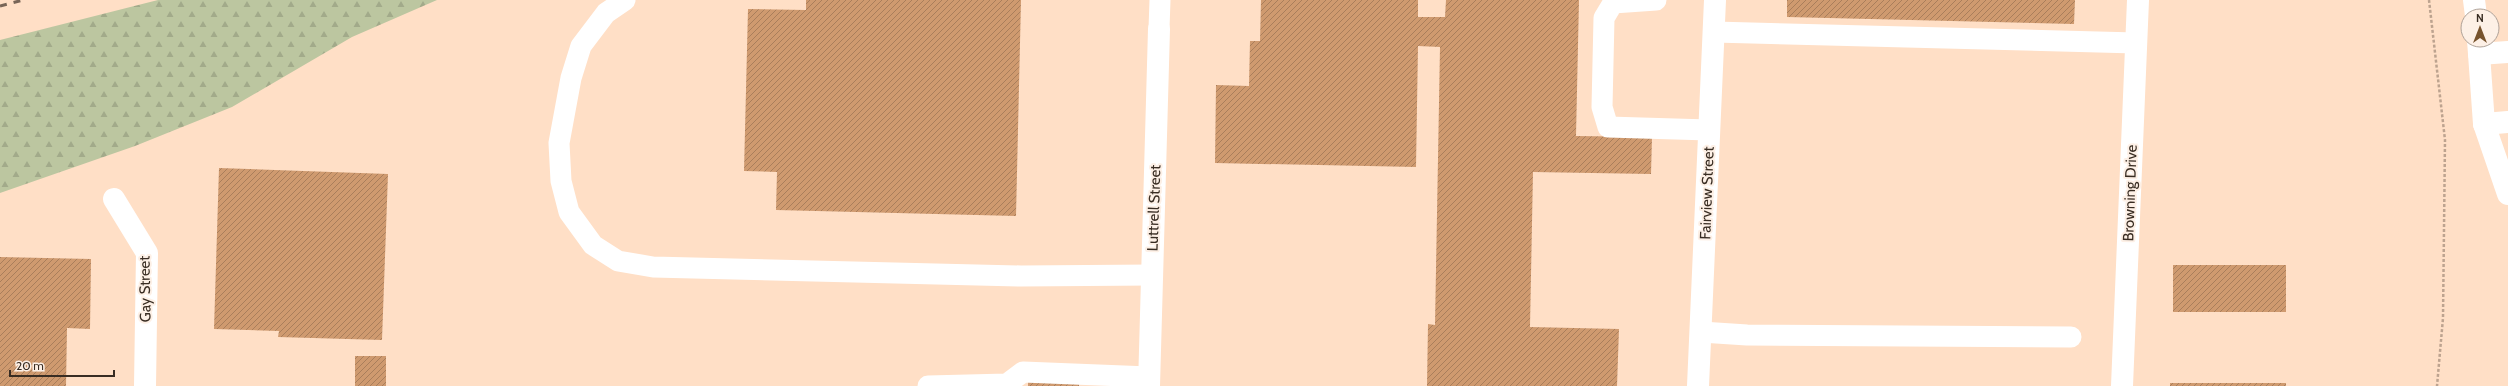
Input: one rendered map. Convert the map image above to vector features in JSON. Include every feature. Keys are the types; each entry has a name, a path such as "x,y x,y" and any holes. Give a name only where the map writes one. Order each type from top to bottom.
{"street":[{"name":"Fairview Street","path":"1698,386 1715,0"},
{"name":"Browning Drive","path":"2122,386 2138,0"},
{"name":"Luttrell Street","path":"1149,382 1159,29"},
{"path":"2478,48 2484,124 2508,194"},
{"path":"2484,48 2508,52"},
{"path":"2484,124 2508,122"},
{"name":"Gay Street","path":"114,199 147,253 145,386"}],"lane":[{"path":"625,0 606,13 581,46 571,78 559,143 561,181 569,212 593,245 618,261 653,267 1021,276 1152,275"},
{"path":"1159,29 1160,0"},
{"path":"1656,0 1613,3 1604,18 1602,107 1608,127 1709,130"},
{"path":"1714,32 2136,43"},
{"path":"1701,332 1747,335 2071,337"},
{"path":"928,386 1007,384 1023,372 1149,382"}],"path":[{"path":"2429,0 2445,140 2443,318 2437,386"}],"green space":[{"path":"158,0 437,0 352,37 232,107 135,146 0,193 0,40"}],"building":[{"path":"806,0 1021,0 1016,216 776,210 777,172 744,171 748,9 806,10"},
{"path":"1261,0 1418,0 1418,17 1445,17 1446,0 1579,0 1576,136 1652,137 1651,174 1533,172 1530,327 1619,329 1617,386 1427,386 1428,324 1435,325 1440,47 1418,46 1416,167 1215,163 1216,85 1249,86 1250,41 1260,41"},
{"path":"1787,0 2075,0 2074,24 1787,17"},
{"path":"219,168 388,174 382,340 278,337 279,331 214,329"},
{"path":"0,257 91,259 90,329 67,328 66,386 0,386"},
{"path":"2173,265 2286,265 2286,312 2173,312"},
{"path":"355,356 386,356 386,386 355,386"},
{"path":"1028,381 1079,381 1079,386 1028,386"},
{"path":"2170,383 2286,383 2286,386 2170,386"}],"railway":[{"path":"0,6 23,0"}]}
